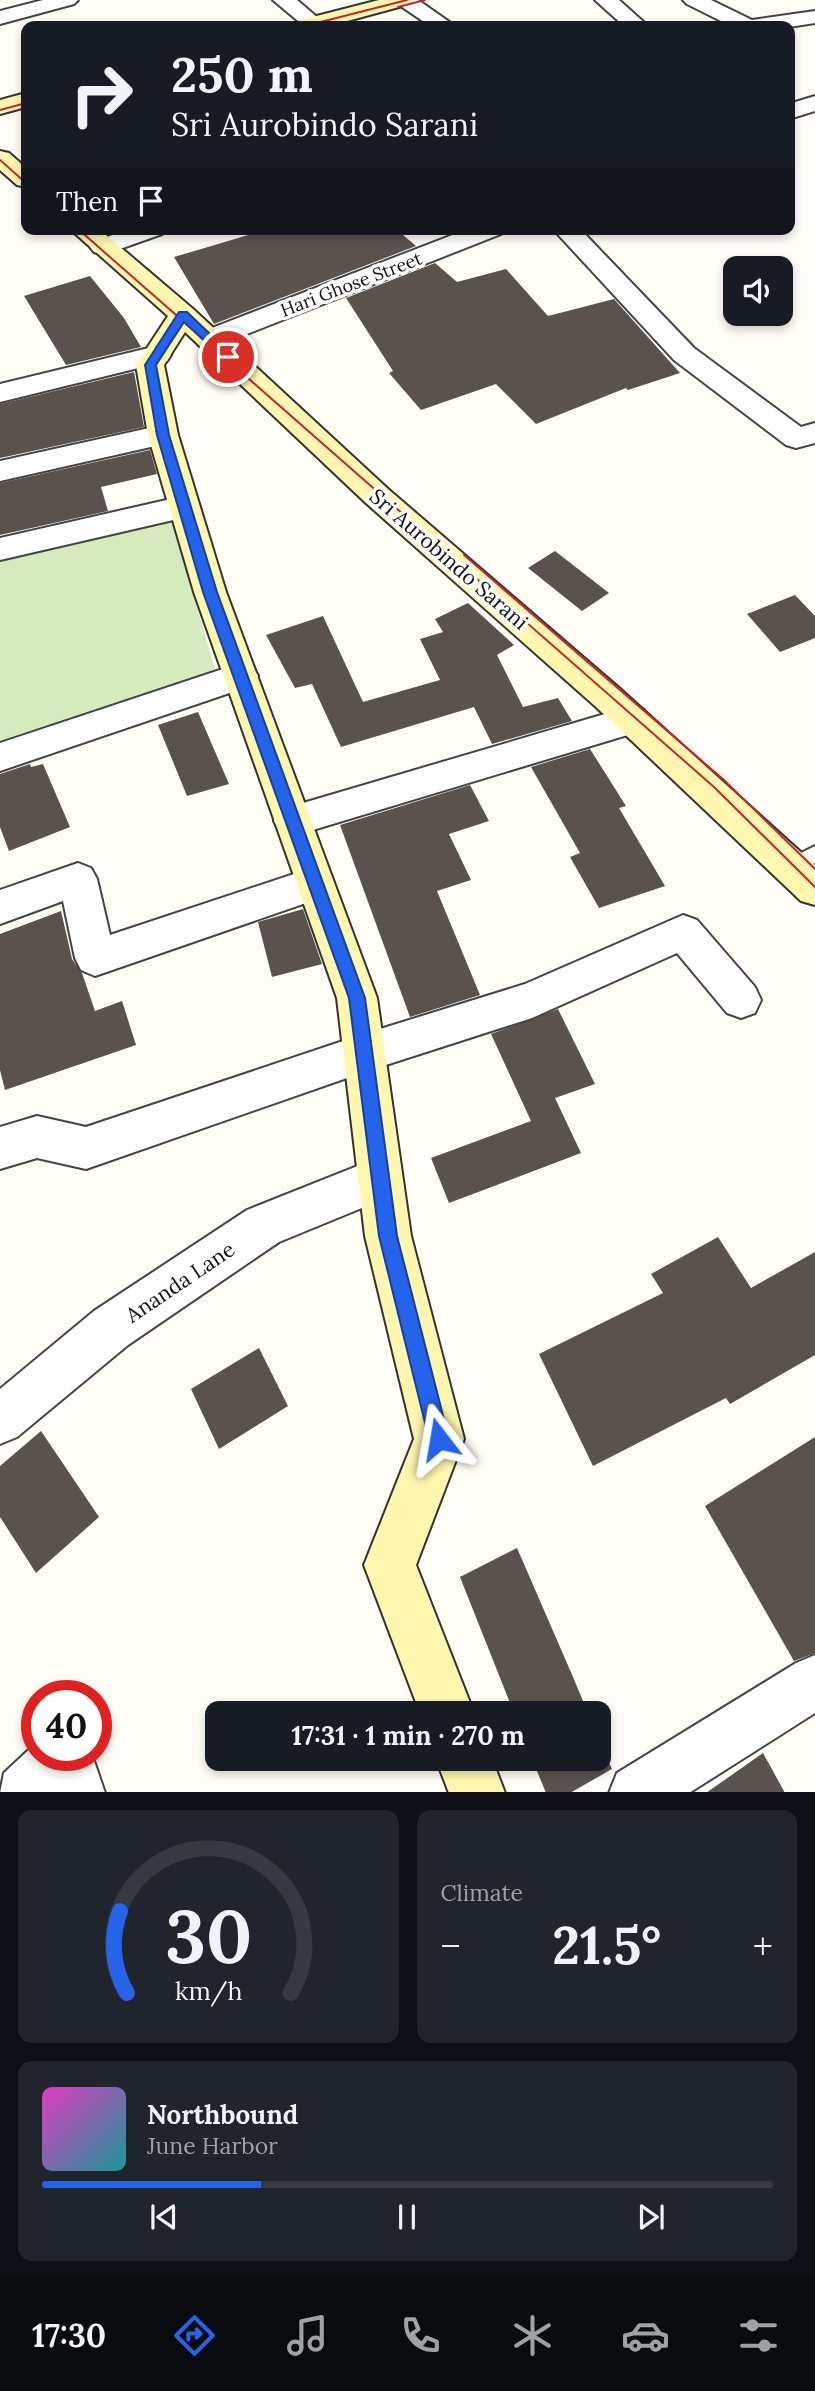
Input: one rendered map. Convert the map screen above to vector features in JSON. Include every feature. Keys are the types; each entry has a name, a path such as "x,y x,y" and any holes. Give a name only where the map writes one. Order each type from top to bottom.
{"street":[{"path":"0,18 68,0"},
{"path":"284,0 308,21"},
{"path":"327,21 403,0 436,21"},
{"path":"606,0 631,21"},
{"path":"694,0 739,21"},
{"path":"786,21 815,17"},
{"path":"0,107 21,101"},
{"path":"795,110 815,103"},
{"path":"0,158 21,176"},
{"path":"93,238 113,235"},
{"name":"Hari Ghose Street","path":"196,327 474,235"},
{"path":"572,235 684,354 805,435"},
{"name":"Sri Aurobindo Sarani","path":"93,238 196,327 377,496 632,720 803,861 815,889"},
{"path":"196,327 157,355 150,365 163,435 210,592 357,998 388,1236 439,1439 390,1565 442,1701"},
{"path":"0,393 157,355"},
{"path":"0,471 163,435"},
{"path":"0,550 184,507"},
{"path":"0,757 241,676"},
{"path":"293,821 632,720"},
{"path":"0,907 78,879 95,958 315,883"},
{"path":"0,1148 37,1137 86,1148 532,999 683,932 741,1000"},
{"name":"Ananda Lane","path":"0,1420 111,1328 263,1226 380,1179"},
{"path":"639,1792 815,1682"},
{"path":"25,1792 47,1771"},
{"path":"69,1771 77,1792"},
{"path":"469,1771 477,1792"}],"green space":[{"path":"170,515 215,669 0,744 0,555"}],"building":[{"path":"249,235 403,235 416,246 214,324 174,257"},
{"path":"435,263 457,282 506,269 548,316 614,299 680,373 628,390 626,388 536,424 496,384 421,410 389,373 393,371 346,298"},
{"path":"90,276 124,318 141,347 66,365 24,296"},
{"path":"134,372 144,427 0,458 0,404"},
{"path":"150,450 157,474 101,487 108,511 0,535 0,483"},
{"path":"555,551 609,593 582,611 528,568"},
{"path":"795,595 815,616 815,638 780,652 747,614"},
{"path":"468,603 514,645 497,655 523,707 558,698 572,721 492,744 474,707 341,747 312,684 295,688 266,635 323,616 363,702 440,680 420,639 443,632 435,619"},
{"path":"198,712 229,784 187,796 158,725"},
{"path":"590,749 626,806 619,808 665,886 599,908 570,857 580,853 531,767"},
{"path":"30,764 31,767 43,764 70,827 9,851 0,827 0,774"},
{"path":"470,785 489,821 449,834 471,880 437,891 480,995 410,1017 340,825"},
{"path":"303,909 322,964 272,977 258,922"},
{"path":"61,911 72,959 82,973 95,1011 122,1001 136,1045 5,1090 0,1070 0,934"},
{"path":"558,1009 595,1084 555,1098 581,1153 449,1203 431,1158 531,1121 491,1034"},
{"path":"718,1237 751,1288 815,1252 815,1355 730,1404 726,1398 593,1466 539,1354 663,1293 651,1274"},
{"path":"259,1348 288,1406 219,1449 191,1389"},
{"path":"41,1431 99,1517 36,1573 0,1517 0,1466"},
{"path":"815,1437 815,1653 794,1661 705,1506"},
{"path":"517,1548 583,1701 509,1701 460,1577"},
{"path":"763,1753 784,1792 707,1792"},
{"path":"537,1771 608,1771 572,1792 546,1792"}],"tram line":[{"path":"325,21 407,0"},
{"path":"398,7 425,0"},
{"path":"0,110 21,104"},
{"path":"0,160 21,179"},
{"path":"85,235 714,787 815,887"},
{"path":"464,555 724,780 815,869"}],"route":[{"path":"228,357 183,315 150,365 163,435 210,592 357,998 388,1236 439,1439"}]}
